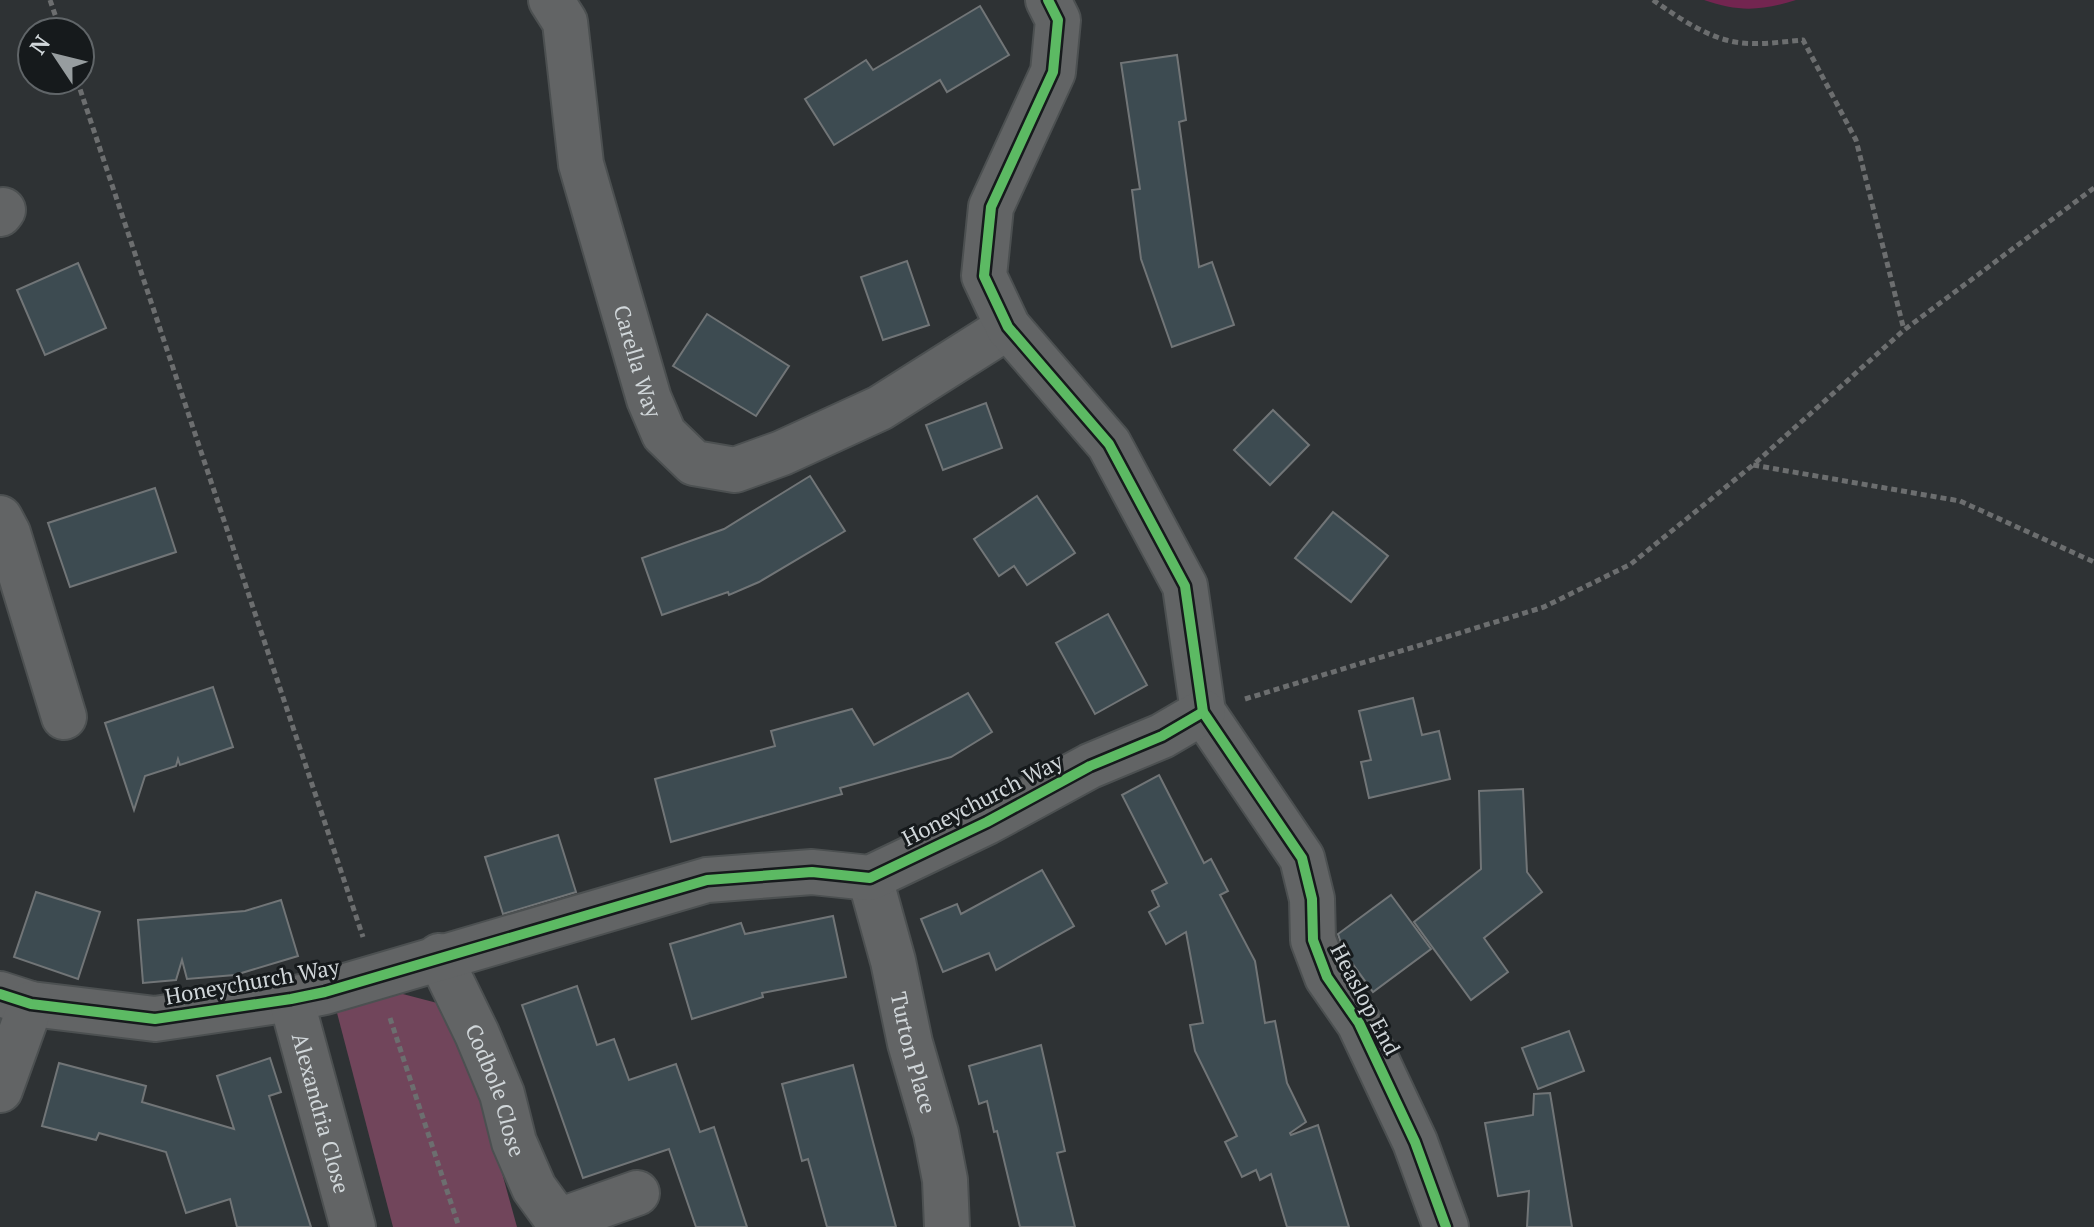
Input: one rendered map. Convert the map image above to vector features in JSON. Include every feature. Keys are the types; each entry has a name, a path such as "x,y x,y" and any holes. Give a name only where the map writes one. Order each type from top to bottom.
{"street":[{"name":"Carella Way","path":"551,0 565,22 581,164 649,399 664,434 694,463 735,470 782,453 880,408 1008,327"},
{"path":"1048,0 1058,20 1053,72 991,207 984,276 1008,327 1109,444 1185,586 1203,712"},
{"path":"0,518 8,533 64,717"},
{"name":"Honeychurch Way","path":"16,999 155,1019 291,999 377,978 439,956 573,921 707,880 812,872 870,878 987,822 1090,766 1162,736 1203,712"},
{"name":"Heaslop End","path":"1203,712 1302,858 1312,899 1313,940 1327,977 1359,1023 1415,1142 1446,1227"},
{"name":"Turton Place","path":"870,878 893,961 910,1043 936,1133 945,1180 947,1227"},
{"name":"Codbole Close","path":"439,956 497,1082 514,1142 534,1188 555,1224 637,1193"},
{"path":"0,1090 16,999"},
{"name":"Alexandria Close","path":"291,999 353,1227"}],"path":[{"path":"1653,0 1687,23 1726,40 1764,44 1803,40 1856,140 1904,330"},
{"path":"82,96 459,1227"},
{"path":"1203,712 1544,607 1631,564 1753,465 1904,330 2094,188"},
{"path":"1753,465 1960,501 2094,562"}],"shaded area":[{"path":"1704,0 1796,0 1750,9"},
{"path":"399,993 441,1004 466,1043 517,1227 393,1227 336,1009"}],"building":[{"path":"980,6 1009,55 947,92 940,80 834,145 805,99 866,60 873,70"},
{"path":"1177,55 1186,120 1179,122 1199,267 1212,262 1234,325 1172,347 1141,259 1132,190 1140,189 1121,63"},
{"path":"907,261 929,325 883,340 861,277"},
{"path":"78,263 106,328 45,355 17,290"},
{"path":"707,314 789,366 756,416 673,366"},
{"path":"986,403 1002,448 943,470 926,425"},
{"path":"1273,410 1309,445 1270,485 1234,450"},
{"path":"810,476 845,531 759,582 729,595 728,592 662,615 642,558 724,529"},
{"path":"155,488 176,552 70,587 48,523"},
{"path":"1037,496 1075,553 1027,585 1014,566 999,576 974,539"},
{"path":"1333,512 1388,556 1351,602 1295,558"},
{"path":"1108,614 1147,685 1095,714 1056,643"},
{"path":"213,687 233,747 180,765 178,759 176,766 145,776 134,810 105,723"},
{"path":"968,693 992,732 951,757 840,788 842,794 671,842 655,779 775,746 771,731 852,709 874,745"},
{"path":"1413,698 1422,735 1439,731 1450,779 1369,798 1361,762 1371,760 1359,711"},
{"path":"1159,775 1204,863 1211,859 1228,891 1220,895 1255,961 1265,1023 1275,1021 1287,1083 1306,1122 1290,1133 1318,1125 1349,1227 1287,1227 1271,1174 1260,1180 1256,1170 1242,1177 1225,1142 1237,1136 1195,1051 1190,1025 1203,1023 1186,932 1166,944 1149,912 1159,906 1152,891 1167,883 1122,795"},
{"path":"1523,789 1527,872 1542,892 1484,938 1508,972 1471,1000 1414,922 1481,869 1479,791"},
{"path":"558,835 576,892 503,914 485,857"},
{"path":"1042,870 1074,926 996,970 989,953 943,972 921,919 957,904 961,914"},
{"path":"36,892 100,912 78,979 14,957"},
{"path":"1391,895 1431,949 1373,992 1344,952 1338,934"},
{"path":"281,900 298,956 235,975 187,979 182,960 176,980 143,983 138,920 245,911"},
{"path":"833,916 846,977 762,993 763,997 692,1019 670,944 741,923 745,934"},
{"path":"577,986 597,1045 614,1039 629,1080 676,1064 700,1132 714,1127 747,1227 696,1227 669,1149 583,1178 522,1005"},
{"path":"1569,1031 1584,1071 1538,1089 1522,1048"},
{"path":"1041,1045 1065,1151 1057,1153 1075,1227 1020,1227 997,1131 994,1132 987,1101 979,1104 969,1066"},
{"path":"270,1058 281,1092 269,1096 311,1227 237,1227 230,1199 186,1213 166,1152 99,1133 96,1140 42,1126 59,1063 146,1086 142,1102 234,1129 217,1076"},
{"path":"853,1065 896,1227 827,1227 808,1159 802,1161 782,1084"},
{"path":"1550,1093 1572,1227 1527,1227 1529,1191 1498,1196 1485,1123 1533,1115 1534,1094"}],"cycle path":[{"path":"1048,0 1058,20 1053,72 991,207 984,276 1008,327 1109,444 1185,586 1203,712 1302,858 1312,899 1313,940 1327,977 1359,1023 1415,1142 1446,1227"},
{"path":"0,994 31,1004 155,1019 325,992 707,880 812,872 870,878 987,822 1090,766 1162,736 1203,712"}]}
